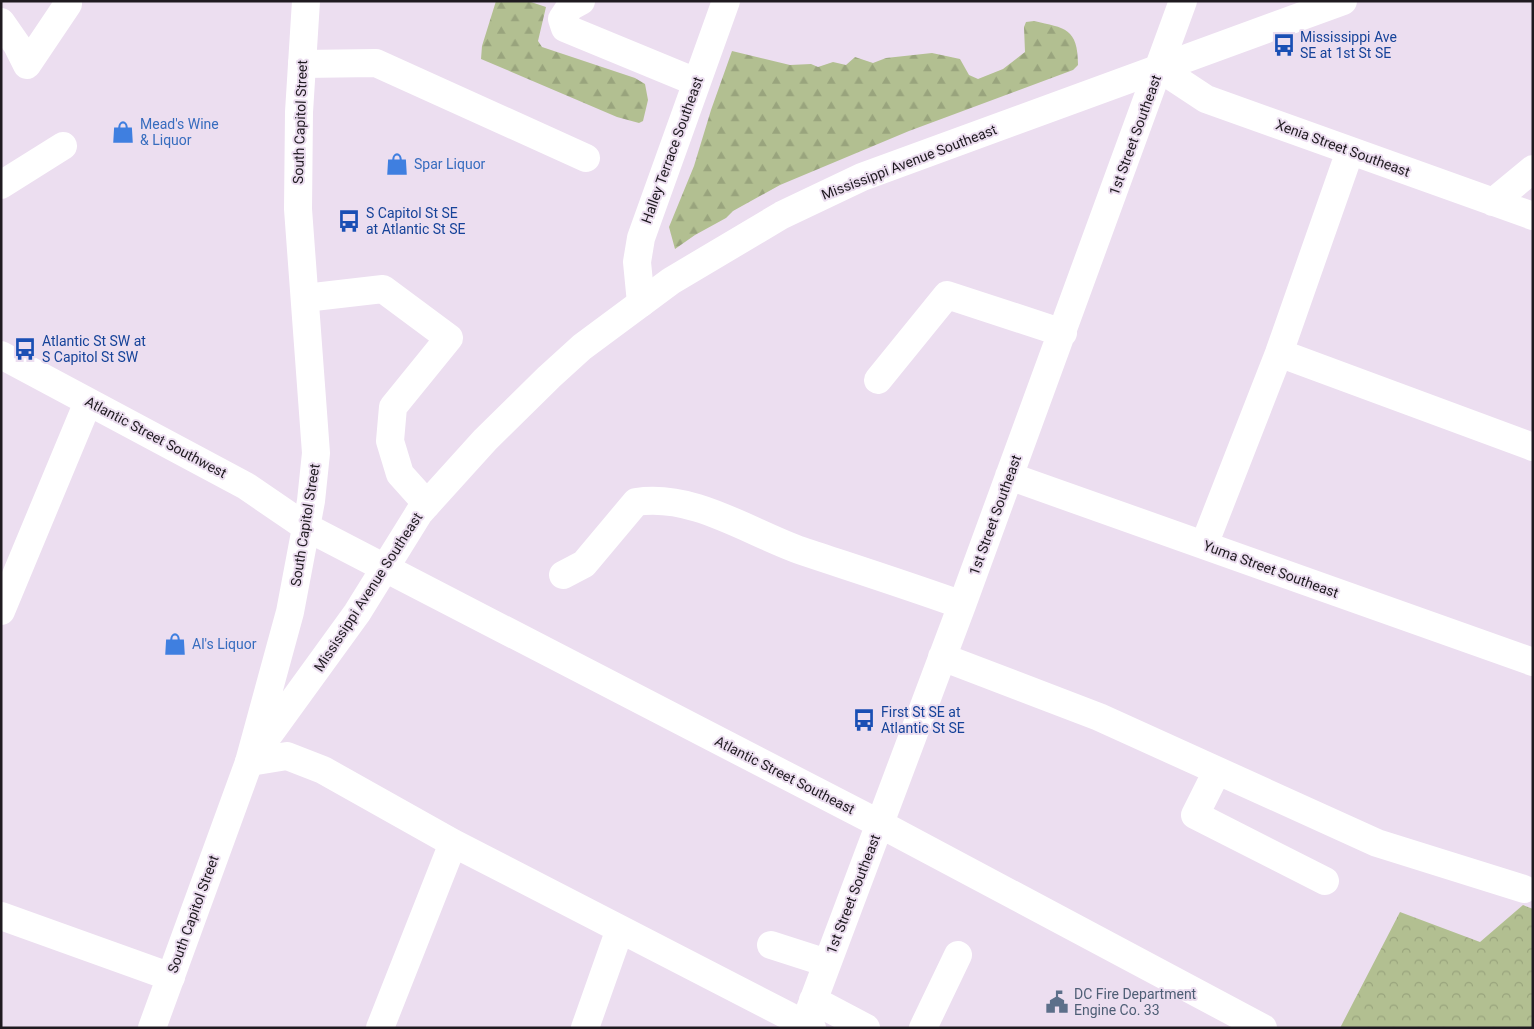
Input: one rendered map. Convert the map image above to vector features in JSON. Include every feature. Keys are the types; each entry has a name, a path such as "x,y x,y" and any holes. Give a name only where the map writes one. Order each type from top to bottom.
{"street":[{"name":"South Capitol Street","path":"152,1028 248,762 290,612 306,527 316,452 298,209 302,64 306,1"},
{"path":"581,1 570,7 562,19 565,28 696,82"},
{"name":"Halley Terrace Southeast","path":"641,302 637,262 641,238 726,1"},
{"name":"1st Street Southeast","path":"808,1020 826,963 880,824 1063,333 1183,1"},
{"name":"Mississippi Avenue Southeast","path":"248,762 357,613 408,528 427,504 532,392 582,347 641,302 782,214 844,185 1343,1"},
{"path":"1,22 18,45 27,65 68,4"},
{"path":"302,64 376,63 586,158"},
{"name":"Xenia Street Southeast","path":"1159,68 1206,98 1533,216"},
{"path":"1,185 63,146"},
{"path":"1204,545 1279,353 1350,150"},
{"path":"1493,202 1533,168"},
{"path":"305,298 383,289 449,338 392,407 390,441 400,474 427,504"},
{"path":"878,380 946,295 1063,333"},
{"path":"1279,353 1533,447"},
{"name":"Atlantic Street Southwest","path":"1,355 246,486 306,527"},
{"path":"1,611 88,402"},
{"name":"Yuma Street Southeast","path":"1009,476 1533,662"},
{"path":"563,575 584,564 636,502 652,499 702,508 800,550 962,604"},
{"name":"Atlantic Street Southeast","path":"306,527 880,824 1263,1028"},
{"path":"942,657 1099,717 1377,843 1524,889"},
{"path":"248,762 287,756 323,770 453,843 620,929 808,1020 866,1028"},
{"path":"1217,771 1195,815 1325,881"},
{"path":"380,1028 453,843"},
{"path":"1,916 171,977"},
{"path":"585,1028 620,929"},
{"path":"771,945 826,963"},
{"path":"923,1028 958,955"}],"green space":[{"path":"496,1 528,1 546,7 538,41 542,47 635,78 645,84 648,100 643,121 639,123 617,117 481,59 482,46"},
{"path":"1034,21 1062,28 1072,37 1077,53 1078,65 1073,70 909,131 780,185 733,211 726,218 695,235 675,249 669,227 694,166 732,51 790,65 811,64 818,67 833,62 846,65 855,57 873,63 886,58 932,53 960,59 969,75 978,79 1003,69 1025,52 1024,27 1026,22"},
{"path":"1523,905 1533,909 1533,1028 1340,1028 1400,912 1480,942"}],"place":[{"name":"Mississippi Ave SE at 1st St SE","path":"1284,45"},
{"name":"Mead's Wine & Liquor","path":"123,132"},
{"name":"Spar Liquor","path":"397,164"},
{"name":"S Capitol St SE at Atlantic St SE","path":"349,221"},
{"name":"Atlantic St SW at S Capitol St SW","path":"25,349"},
{"name":"Al's Liquor","path":"175,644"},
{"name":"First St SE at Atlantic St SE","path":"864,720"},
{"name":"DC Fire Department Engine Co. 33","path":"1057,1002"}]}
